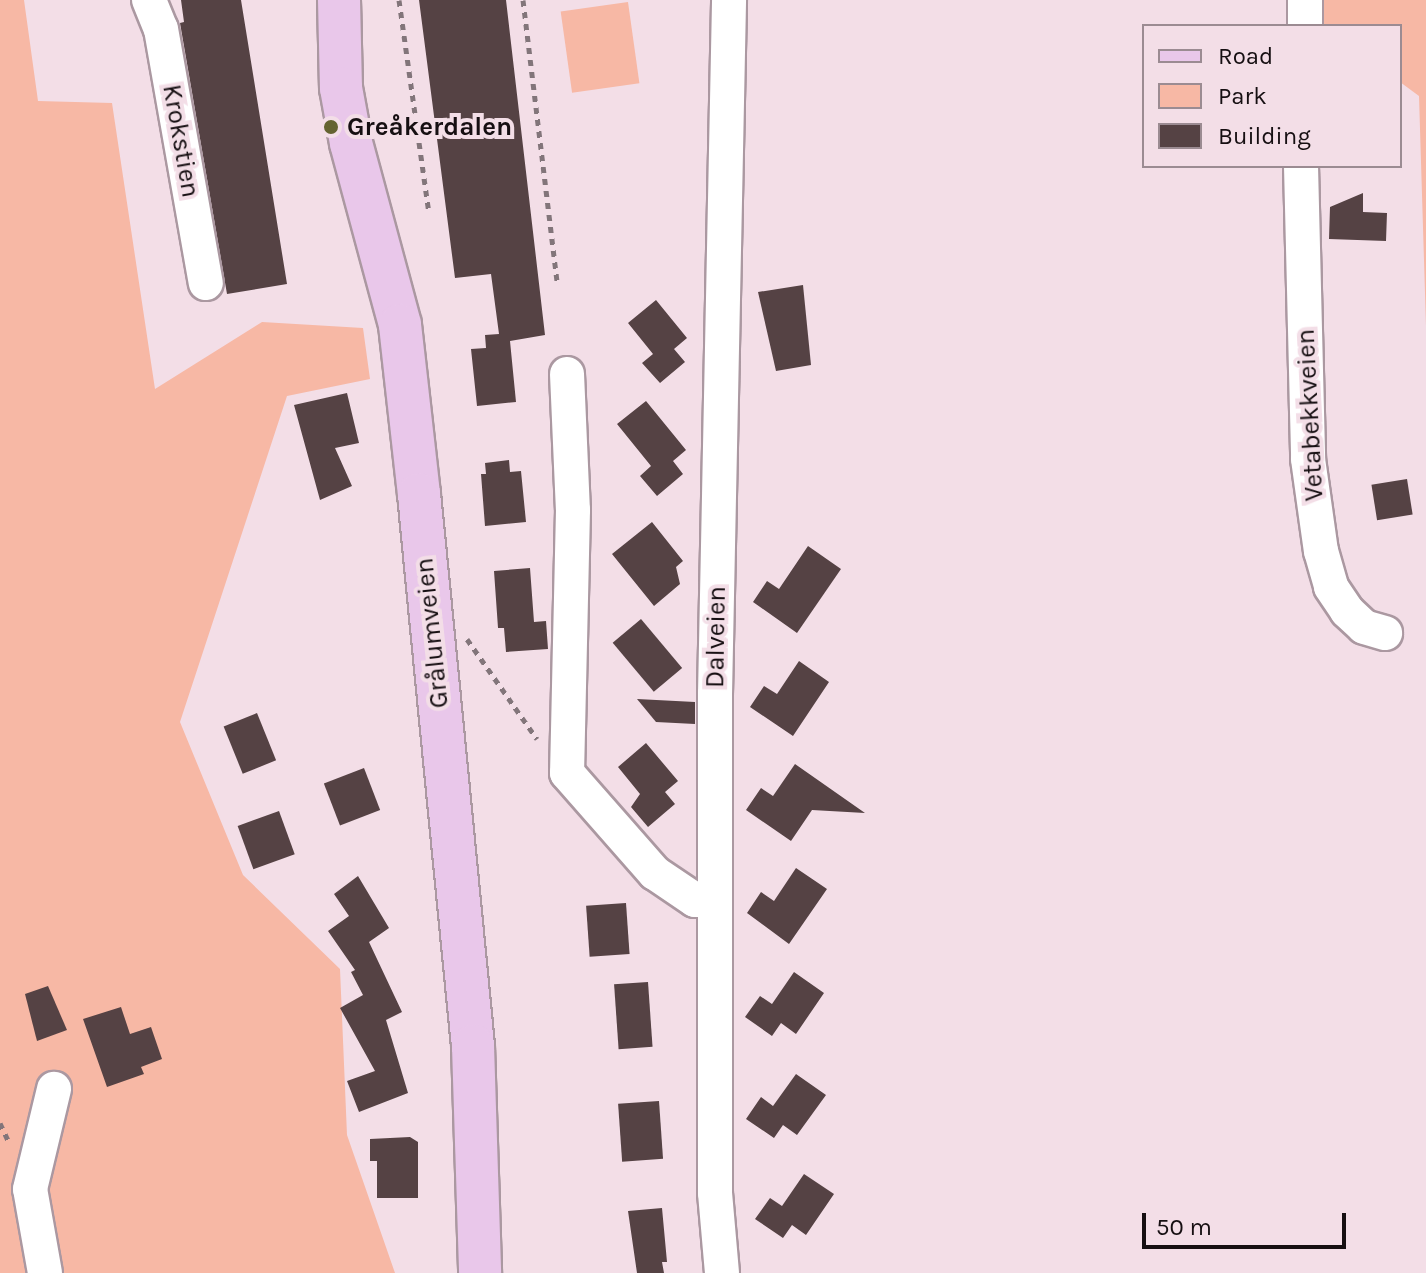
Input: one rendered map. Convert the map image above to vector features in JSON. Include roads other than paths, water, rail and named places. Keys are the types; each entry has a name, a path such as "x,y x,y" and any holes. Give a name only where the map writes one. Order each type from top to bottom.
{"main road":[{"name":"Grålumveien","path":"339,0 336,37 351,143 400,325 473,1046 480,1273"}],"street":[{"name":"Krokstien","path":"149,0 161,29 206,283"},
{"name":"Dalveien","path":"722,1273 715,1193 714,900 729,0"},
{"path":"1305,0 1305,24"},
{"name":"Vetabekkveien","path":"1301,168 1308,459 1321,551 1331,587 1347,611 1364,627 1385,633"},
{"path":"567,374 573,510 565,764 574,783 655,873 695,900 714,900"},
{"path":"45,1273 30,1189 54,1089"}],"place":[{"name":"Greåkerdalen","path":"331,127"}]}
